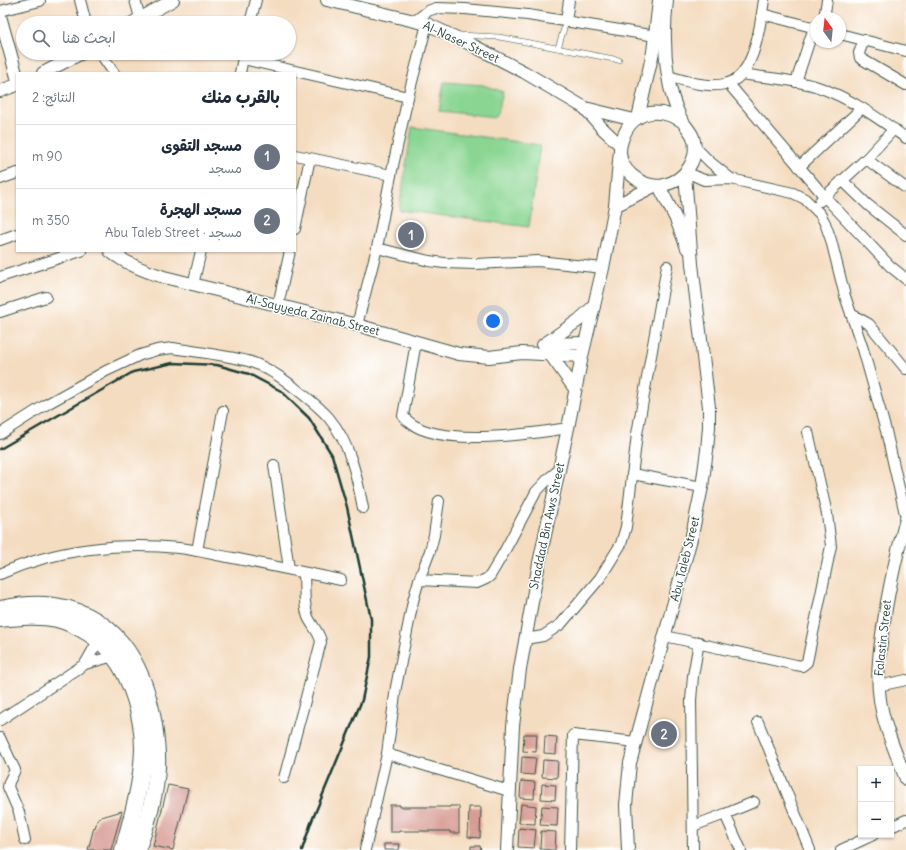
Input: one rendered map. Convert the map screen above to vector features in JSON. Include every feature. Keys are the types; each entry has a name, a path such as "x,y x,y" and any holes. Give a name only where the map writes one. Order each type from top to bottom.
{"highway":[{"path":"0,609 34,604 72,610 97,621 114,634 130,653 143,679 152,709 157,755 154,792 143,835 137,850"},
{"path":"0,619 34,617 58,620 80,629 98,641 114,656 128,680 142,724 143,749 139,787 123,850"}],"street":[{"path":"80,0 84,16"},
{"path":"135,0 136,16"},
{"path":"145,16 174,0"},
{"path":"252,16 256,0"},
{"path":"566,22 569,0"},
{"path":"615,206 656,186 673,183 686,173 693,160 695,147 691,133 682,121 671,91 659,37 659,0"},
{"path":"636,119 653,52 659,37 667,0"},
{"path":"668,76 686,82 712,85 728,83 742,74 749,64 754,50 764,0"},
{"path":"825,12 827,0"},
{"path":"0,11 40,1"},
{"name":"Al-Naser Street","path":"335,1 421,23 450,34 524,72 585,108 636,119"},
{"path":"357,325 377,248 408,97 421,23 428,10 440,8 528,15 659,37"},
{"path":"762,14 810,27"},
{"path":"0,16 16,73"},
{"path":"846,36 906,51"},
{"path":"864,40 858,53 860,58 906,85"},
{"path":"796,82 810,42"},
{"path":"56,70 71,60"},
{"path":"105,60 113,72"},
{"path":"240,72 242,60"},
{"path":"259,60 408,97"},
{"path":"742,74 796,82 826,90 862,108 906,138"},
{"path":"671,91 671,89 676,86 686,82"},
{"path":"728,83 824,197 890,266 906,279"},
{"path":"0,91 16,85"},
{"name":"Al-Naser Street","path":"585,108 620,148"},
{"path":"799,167 862,108"},
{"path":"656,186 641,182 630,174 623,163 620,148 625,132 636,119 648,113 660,112 672,115 682,121"},
{"path":"814,207 894,130"},
{"path":"695,147 710,162 731,179"},
{"name":"Shaddad Bin Aws Street","path":"507,850 509,791 516,693 525,639 584,342 603,268 615,206 620,148"},
{"path":"296,154 391,174"},
{"path":"296,224 310,158"},
{"path":"866,158 906,188"},
{"path":"686,173 704,180 731,179 793,193 805,199 814,207 825,223 845,296 869,370 886,431 906,519"},
{"name":"Abu Taleb Street","path":"628,850 627,792 630,763 692,535 702,487 710,416 692,264 686,173"},
{"path":"0,179 16,174"},
{"path":"842,180 868,205 906,235"},
{"name":"Abu Taleb Street","path":"656,186 680,229 692,264"},
{"path":"0,240 16,234"},
{"path":"377,248 429,261 444,263 476,264 538,261 603,268"},
{"path":"0,277 78,252"},
{"name":"Al-Sayyeda Zainab Street","path":"111,252 129,264 142,270 193,285 278,304 459,354 481,357 496,357 547,350 584,342"},
{"path":"193,285 201,252"},
{"path":"278,304 290,252"},
{"path":"525,639 543,636 561,624 596,584 612,561 621,544 624,535 638,434 667,266"},
{"path":"0,312 46,297"},
{"path":"575,389 547,350 594,306"},
{"path":"851,314 865,320 906,369"},
{"path":"416,342 403,416 414,426 428,432 478,438 532,434 568,428"},
{"path":"0,434 70,391 106,371 148,352 173,348 230,358 257,365 282,378 313,402 330,418 343,440 357,477 363,508"},
{"name":"Al-Sayyeda Zainab Street","path":"547,350 582,356"},
{"path":"198,551 223,411"},
{"path":"665,636 699,642 796,665 802,666 807,662 831,546 828,514 808,432"},
{"path":"274,465 289,569"},
{"path":"419,580 477,583 490,576 536,492 558,471"},
{"path":"896,473 906,478"},
{"path":"632,474 702,487"},
{"path":"365,850 387,754 396,687 413,601 434,535 439,501"},
{"name":"Falastin Street","path":"906,519 888,592 880,644 878,686 882,710 906,779"},
{"path":"0,574 30,562 98,548 147,546 198,551 341,580"},
{"path":"284,778 321,645 320,638 307,613 304,573"},
{"path":"85,664 98,641"},
{"path":"693,850 691,700 693,676 699,642"},
{"path":"0,720 85,664 114,656"},
{"path":"878,686 906,680"},
{"path":"758,722 810,850"},
{"path":"570,850 573,735 636,742"},
{"path":"0,738 14,770 8,787 20,812 25,840"},
{"path":"387,754 509,791"},
{"path":"693,826 754,802"},
{"path":"726,814 741,850"},
{"path":"894,826 906,820"},
{"path":"841,850 867,838"}],"lane":[{"path":"558,48 566,22"},
{"path":"450,34 498,36 619,60"}],"green space":[{"path":"444,82 483,85 503,92 496,117 439,111"},
{"path":"412,127 540,145 529,227 399,210"}],"building":[{"path":"524,734 537,734 536,752 523,751"},
{"path":"545,736 557,737 556,754 544,753"},
{"path":"522,757 536,758 534,775 521,774"},
{"path":"543,760 558,761 557,778 542,777"},
{"path":"521,781 535,782 534,799 520,798"},
{"path":"542,784 556,785 555,800 541,799"},
{"path":"168,785 188,789 173,850 153,846"},
{"path":"521,804 536,806 535,824 519,823"},
{"path":"390,805 400,805 400,807 459,806 459,833 450,833 450,831 390,832"},
{"path":"542,806 558,807 557,826 540,825"},
{"path":"469,807 481,807 480,838 468,837"},
{"path":"122,811 111,850 88,850 98,818"},
{"path":"519,828 536,830 534,848 518,847"},
{"path":"541,831 556,832 555,850 540,849"},
{"path":"384,844 400,844 399,850 384,850"},
{"path":"471,846 480,846 481,850 471,850"}],"railway":[{"path":"0,449 133,372 173,363 217,365 249,374 281,391 309,418 332,455 347,507 371,619 371,657 362,700 311,823 302,850"}],"place":[{"name":"مسجد التقوى","path":"411,235"},
{"name":"مسجد الهجرة","path":"664,734"}]}
